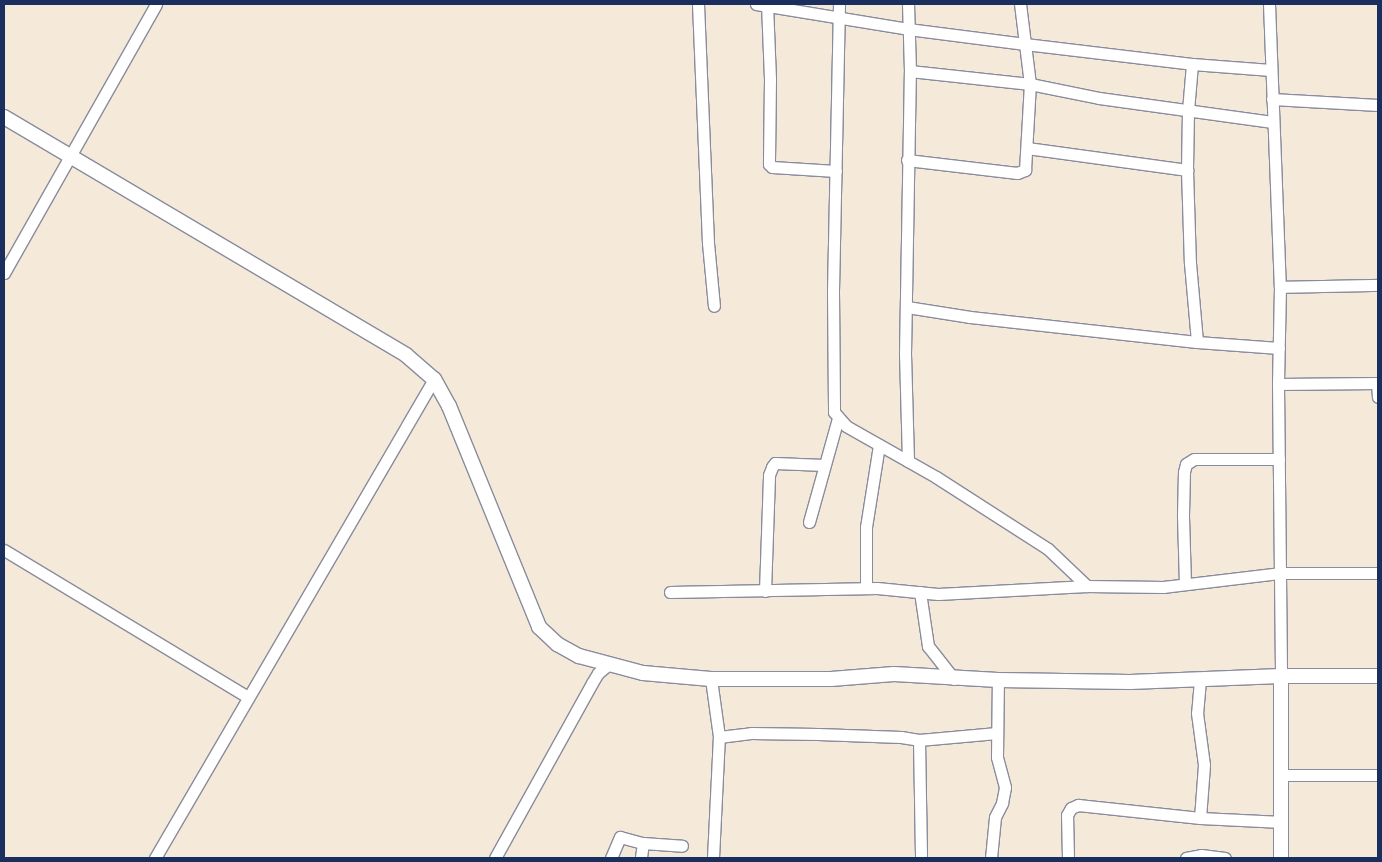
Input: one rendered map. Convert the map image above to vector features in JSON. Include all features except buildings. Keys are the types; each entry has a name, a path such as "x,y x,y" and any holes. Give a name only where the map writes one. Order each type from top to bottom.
{"street":[{"path":"4,273 156,4"},
{"path":"698,4 708,243 714,306"},
{"path":"836,171 772,167 769,164 770,79 763,4 838,10 908,29 1192,64 1271,70"},
{"path":"908,4 910,72 905,353 908,461"},
{"path":"907,160 1017,173 1025,170 1030,84 1020,4"},
{"path":"1269,4 1272,122 1280,287 1278,384 1281,574 1281,858"},
{"path":"838,10 834,412 846,426 908,461 1048,549 1087,586"},
{"path":"1192,64 1188,111 1187,170 1190,263 1197,342"},
{"path":"910,72 1030,84 1099,98 1272,122"},
{"path":"1272,99 1378,105"},
{"path":"4,117 406,355 434,379 449,406 539,627 557,644 579,656 643,673 711,679 831,679 894,674 954,679 998,680 1200,680 1281,676 1378,676"},
{"path":"1027,148 1187,170"},
{"path":"1280,287 1378,285"},
{"path":"907,306 970,317 1197,342 1279,348"},
{"path":"155,858 434,379"},
{"path":"1278,384 1378,383 1378,398"},
{"path":"809,522 838,418"},
{"path":"866,588 866,526 879,445"},
{"path":"1185,584 1183,515 1184,472 1186,464 1194,459 1279,459"},
{"path":"765,591 769,475 772,467 775,463 824,465"},
{"path":"4,550 248,697"},
{"path":"670,592 866,588 938,594 1087,586 1154,587 1281,574 1378,573"},
{"path":"920,592 928,646 954,679"},
{"path":"496,858 592,683 598,673 608,665"},
{"path":"711,679 719,737 713,858"},
{"path":"991,858 995,817 1002,803 1005,787 997,757 998,680"},
{"path":"1200,680 1197,713 1204,765 1200,818"},
{"path":"719,737 751,733 818,734 919,740 997,733"},
{"path":"919,740 922,858"},
{"path":"1282,775 1378,775"},
{"path":"1068,858 1067,815 1071,808 1078,805 1200,818 1282,822"},
{"path":"611,858 620,837 643,843 682,846"},
{"path":"641,858 643,843"},
{"path":"1186,858 1201,855 1226,858"}]}
